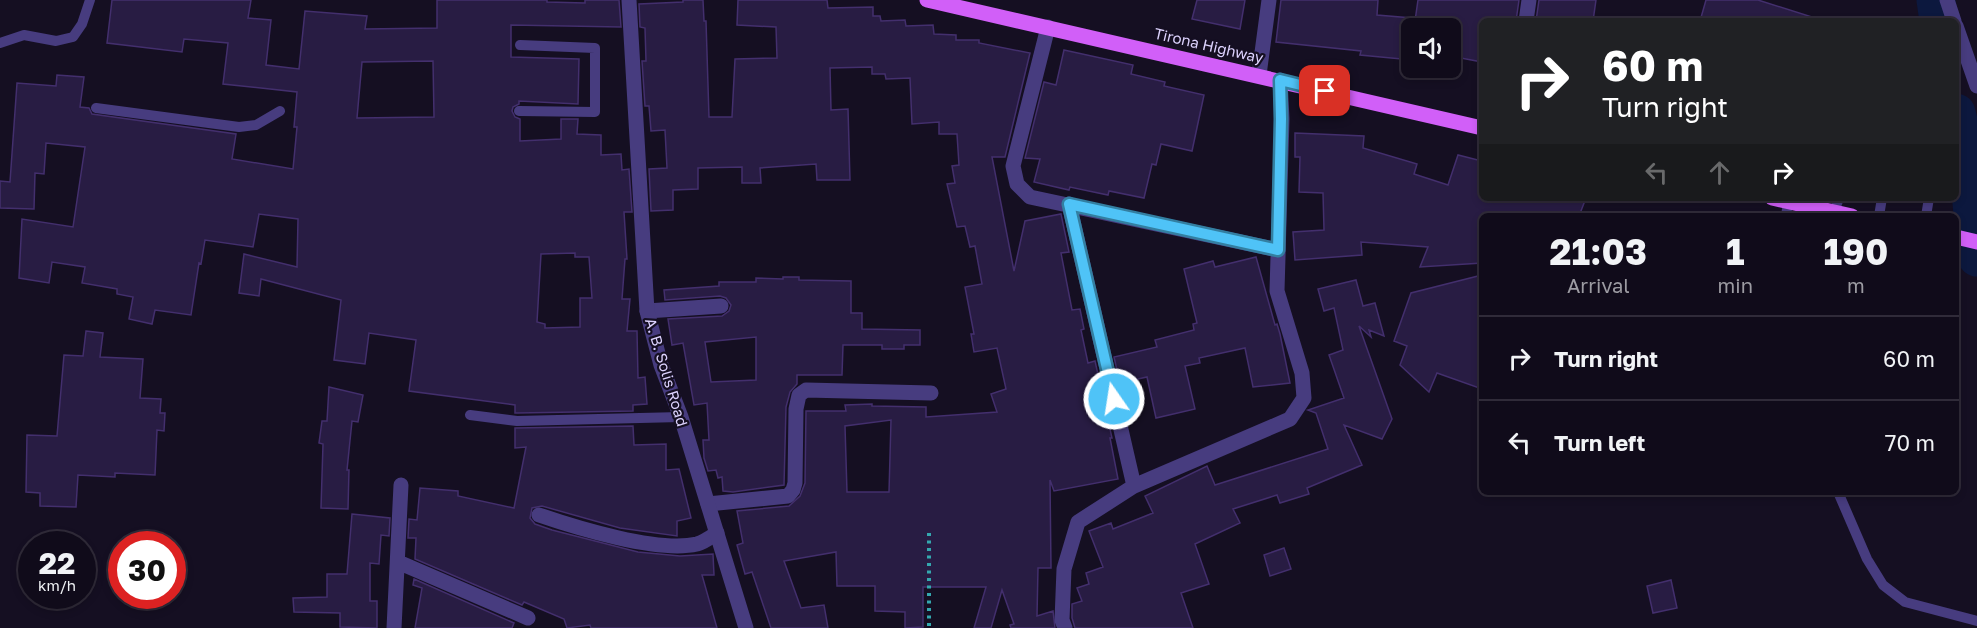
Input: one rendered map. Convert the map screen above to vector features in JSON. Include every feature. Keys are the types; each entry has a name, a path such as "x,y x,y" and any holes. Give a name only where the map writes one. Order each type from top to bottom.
{"main road":[{"name":"Tirona Highway","path":"927,0 985,7 1048,27 1479,127"},
{"path":"1787,209 1836,205"},
{"path":"1959,238 1977,242"}],"street":[{"name":"A. B. Solis Road","path":"629,0 647,311 746,628"},
{"path":"1259,75 1269,0"},
{"path":"1526,18 1529,0"},
{"path":"1947,0 1953,18"},
{"path":"1048,27 1013,166 1017,184 1030,197 1278,250"},
{"path":"1959,35 1977,86"},
{"path":"1065,628 1062,620 1064,569 1078,522 1134,486 1290,419 1304,398 1302,373 1277,291 1280,80"},
{"path":"1069,204 1134,486"},
{"path":"647,311 721,306"},
{"path":"708,504 788,496 795,483 796,409 799,395 806,390 931,393"},
{"path":"394,628 402,485"},
{"path":"539,515 610,536 646,543 684,546 699,543 717,533"},
{"path":"398,562 528,618"}],"lane":[{"path":"0,43 24,35 56,41 73,37 82,24 90,0"},
{"path":"519,111 595,111 595,48 520,45"},
{"path":"96,108 239,127 256,125 280,111"},
{"path":"470,415 517,421 681,417"},
{"path":"1839,495 1867,559 1883,585 1905,602 1977,621"}],"path":[{"path":"928,533 929,628"}],"building":[{"path":"112,0 251,0 248,18 271,20 266,65 299,69 305,11 367,16 365,29 437,28 437,0 547,0 547,2 585,3 585,0 619,0 621,27 511,25 511,57 579,59 578,104 519,101 512,111 515,117 520,119 520,141 561,139 561,119 578,119 577,134 601,135 601,155 621,154 622,170 629,169 632,212 624,212 627,259 625,259 622,299 630,299 627,331 637,331 638,378 645,377 647,404 633,405 633,411 515,413 515,405 409,391 416,340 369,333 365,364 334,360 341,300 261,279 259,296 239,293 244,254 297,267 298,219 259,214 253,247 205,240 191,315 155,310 152,324 129,319 133,297 117,294 117,289 82,283 85,267 52,262 49,283 19,278 22,219 73,227 85,147 46,143 44,174 35,173 34,209 0,208 0,181 10,182 17,83 56,86 57,75 84,77 80,107 89,108 92,114 236,134 232,159 293,169 297,127 294,127 297,92 223,84 228,43 184,39 182,52 107,43","holes":["433,61 434,117 357,118 362,62","575,253 575,257 589,257 592,298 580,298 580,327 545,328 545,324 537,322 541,254"]},
{"path":"683,0 703,0 704,21 706,21 709,117 732,117 735,59 777,58 776,27 737,25 738,0 827,0 828,8 873,7 873,16 880,16 881,21 905,20 906,26 933,25 934,34 956,35 956,40 979,40 979,43 1030,53 1005,157 992,157 1014,271 1025,221 1061,214 1069,252 1061,253 1072,310 1080,309 1084,329 1081,330 1088,363 1095,361 1112,438 1110,438 1118,479 1054,491 1050,480 1051,568 1038,568 1037,616 1053,611 1055,628 1011,628 1010,625 1014,624 1002,590 991,628 974,628 986,587 923,587 923,627 905,628 905,612 875,611 875,586 837,586 836,552 784,561 801,608 824,605 828,628 771,628 752,572 745,574 737,545 743,543 737,511 789,506 800,496 805,483 806,411 846,411 845,405 872,404 872,406 926,407 926,417 997,412 991,394 1006,389 997,348 974,352 971,334 974,334 965,287 982,284 975,246 970,247 965,226 957,227 947,184 955,183 952,166 959,165 957,134 939,134 939,122 912,124 910,78 886,79 885,74 872,74 872,67 830,68 831,110 848,109 850,180 817,180 816,164 760,168 761,183 742,183 742,167 698,168 698,189 673,190 673,210 651,211 649,169 667,168 665,130 651,131 649,106 645,106 642,61 646,61 645,28 640,27 639,4 683,2","holes":["891,420 889,492 847,492 845,426"]},
{"path":"1197,0 1245,0 1240,29 1192,19"},
{"path":"1281,0 1378,0 1377,15 1412,18 1401,18 1401,59 1360,55 1361,51 1276,42"},
{"path":"1418,0 1519,0 1516,18 1479,18 1479,61 1461,58 1461,18 1415,18"},
{"path":"1539,0 1596,0 1593,18 1536,18"},
{"path":"1706,0 1758,0 1812,17 1812,18 1701,18"},
{"path":"1064,50 1133,65 1131,74 1165,82 1164,86 1204,95 1192,151 1161,144 1156,165 1152,164 1144,198 1109,191 1108,195 1070,187 1069,190 1034,182 1040,159 1025,158 1044,82 1056,85"},
{"path":"1295,133 1364,136 1363,148 1417,164 1414,174 1448,185 1458,155 1479,160 1479,201 1585,201 1580,213 1479,213 1479,263 1420,267 1428,247 1361,242 1362,255 1295,260 1293,232 1324,230 1323,193 1299,192 1300,157 1295,157"},
{"path":"1256,257 1275,325 1277,324 1280,334 1290,383 1253,387 1245,348 1199,358 1200,363 1185,366 1195,409 1156,418 1147,377 1120,383 1114,357 1157,347 1155,340 1194,330 1193,324 1197,323 1184,269 1213,261 1215,267"},
{"path":"1479,276 1479,388 1437,373 1429,392 1400,365 1407,346 1394,341 1411,293"},
{"path":"783,277 799,277 799,280 851,281 851,313 862,313 862,329 920,330 920,345 904,345 904,349 882,349 882,345 843,345 842,375 797,375 797,384 790,392 786,407 784,485 733,492 723,491 722,477 718,478 716,470 708,471 704,458 703,440 709,440 707,403 694,405 683,343 672,345 668,319 722,316 729,311 731,305 726,298 720,296 665,300 664,290 719,286 719,282 756,282 756,278 783,279","holes":["756,337 756,380 711,382 705,342"]},
{"path":"1356,280 1363,306 1375,303 1384,336 1369,330 1371,337 1359,326 1392,419 1382,439 1344,425 1362,465 1307,488 1309,494 1280,503 1277,495 1233,509 1240,523 1195,544 1209,584 1181,593 1193,628 1075,628 1072,604 1082,601 1077,588 1089,584 1086,573 1103,567 1089,531 1111,523 1113,529 1153,513 1145,496 1207,466 1215,485 1328,449 1316,413 1308,410 1344,398 1329,355 1343,350 1334,308 1324,311 1318,289"},
{"path":"86,331 103,333 100,357 143,359 140,398 161,399 160,413 165,413 164,431 157,430 155,475 115,473 115,477 78,475 76,507 40,506 40,493 26,492 27,435 57,436 64,355 83,356"},
{"path":"329,387 363,395 358,422 352,421 347,470 349,470 348,509 321,508 323,444 319,443 322,421 327,421"},
{"path":"633,426 634,445 666,444 666,470 679,469 691,518 677,521 677,536 620,528 542,506 532,508 530,518 535,524 552,530 638,552 680,556 713,554 714,575 702,575 717,628 591,628 590,625 567,628 564,619 524,602 522,605 415,559 416,538 408,538 409,519 417,520 420,488 458,491 458,496 514,508 526,447 515,448 515,428"},
{"path":"352,514 390,518 389,536 381,535 379,564 370,563 370,601 377,601 377,628 340,627 340,613 294,612 293,598 327,597 327,574 347,574"},
{"path":"1284,548 1291,569 1270,576 1264,555"},
{"path":"414,579 514,623 512,628 415,628 422,588 413,585"},
{"path":"1671,580 1677,608 1653,613 1647,586"}],"waterway":[{"path":"1936,0 1939,18"},
{"path":"1959,125 1968,160 1977,257"}],"route":[{"path":"1114,399 1069,204 1278,250 1280,80 1325,91"}]}
